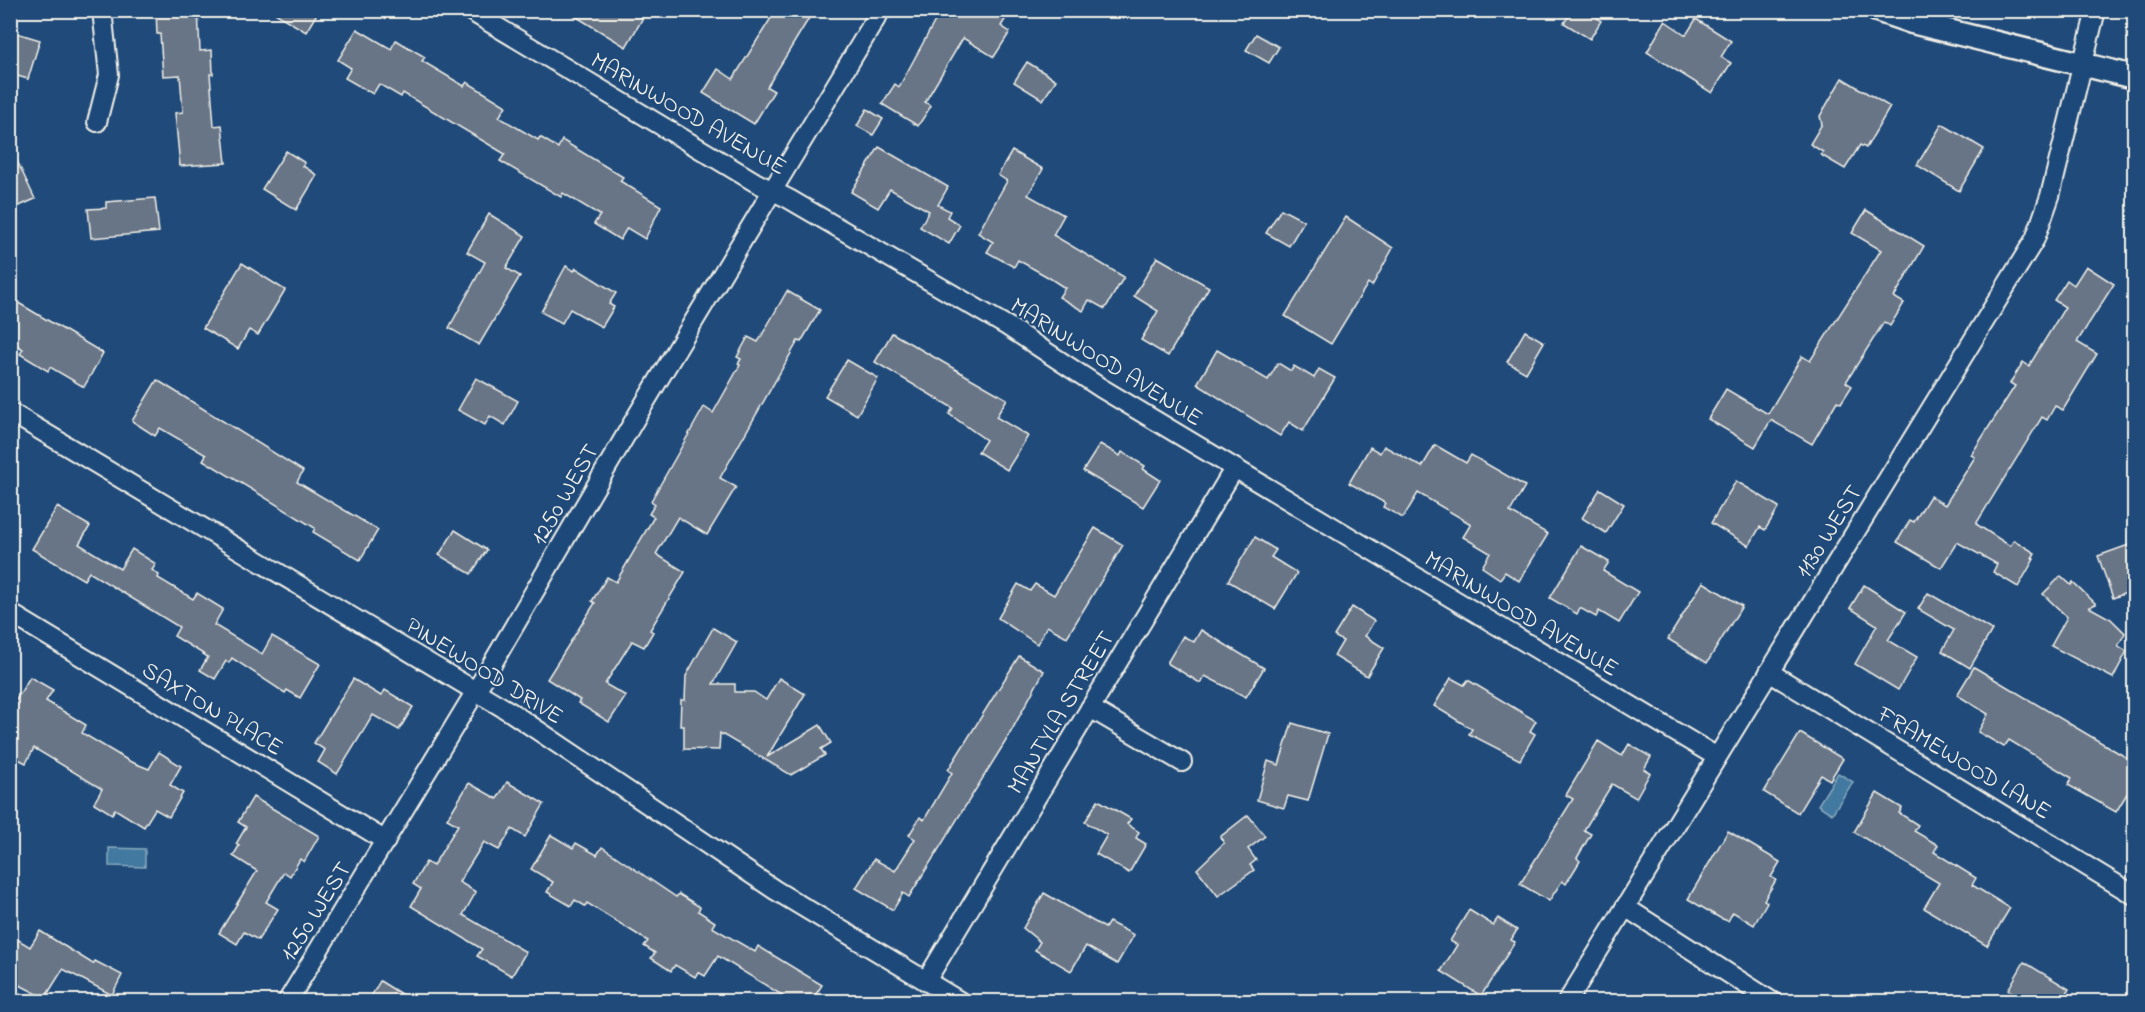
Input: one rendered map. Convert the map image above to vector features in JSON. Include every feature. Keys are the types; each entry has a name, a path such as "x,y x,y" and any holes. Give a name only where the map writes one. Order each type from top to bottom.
{"street":[{"path":"97,122 109,75 102,10"},
{"name":"MARINWOOD AVENUE","path":"469,10 773,191 1007,326 1101,388 1234,469 1717,757"},
{"name":"1250 WEST","path":"287,1002 476,691 881,10"},
{"path":"1877,10 2134,77"},
{"name":"1130 WEST","path":"1567,1002 2035,238 2050,196 2096,10"},
{"name":"PINEWOOD DRIVE","path":"10,412 476,691 775,890 961,1002"},
{"name":"MANTYLA STREET","path":"926,981 1234,469"},
{"name":"SAXTON PLACE","path":"15,616 386,841"},
{"name":"FRAMEWOOD LANE","path":"1769,672 2134,895"},
{"path":"1090,708 1182,762"},
{"path":"1625,907 1773,1002"}],"water":[{"path":"1838,773 1853,782 1832,814 1818,805"},
{"path":"109,848 145,849 145,867 109,866"}],"building":[{"path":"156,10 198,10 200,51 212,50 213,74 210,74 214,126 222,125 226,163 180,166 175,113 183,112 180,75 163,76"},
{"path":"270,10 319,10 306,32"},
{"path":"565,10 630,10 643,18 626,47"},
{"path":"776,10 814,10 767,87 774,91 754,124 703,93 718,69 733,79"},
{"path":"941,10 1011,10 1001,26 1010,32 994,57 963,38 925,102 931,106 918,126 882,104 895,84 899,87"},
{"path":"1572,10 1602,10 1597,18 1601,21 1590,39 1564,23"},
{"path":"1696,19 1731,41 1721,57 1731,63 1712,93 1647,52 1665,21 1686,35"},
{"path":"357,29 391,49 396,40 425,57 422,61 464,86 467,82 506,106 499,117 538,140 540,137 558,148 562,140 623,177 620,181 661,206 645,239 627,228 620,240 594,224 600,215 563,193 561,197 500,161 505,154 403,93 401,97 379,84 373,94 345,78 351,68 338,60"},
{"path":"10,31 40,40 28,79 10,74"},
{"path":"1256,34 1279,47 1269,63 1246,50"},
{"path":"1027,62 1056,80 1043,100 1014,82"},
{"path":"1842,78 1890,107 1866,148 1860,145 1845,169 1821,155 1823,152 1810,144 1822,124 1820,116"},
{"path":"867,109 883,119 873,135 857,126"},
{"path":"1942,124 1984,149 1959,191 1917,165"},
{"path":"10,146 35,199 10,210"},
{"path":"879,147 948,187 938,205 950,211 947,217 960,225 949,244 920,227 929,211 890,189 878,208 851,192"},
{"path":"286,151 305,163 303,166 317,175 296,210 262,189"},
{"path":"1012,151 1043,169 1028,195 1064,215 1053,235 1124,277 1105,309 1089,300 1083,311 1059,297 1065,288 1048,277 1018,260 1014,267 987,252 993,242 978,233 1007,181 998,175"},
{"path":"155,198 159,232 91,238 88,209 106,208 106,202"},
{"path":"1281,209 1304,221 1289,246 1266,233"},
{"path":"1866,210 1924,246 1894,297 1904,303 1890,326 1884,322 1846,382 1852,386 1841,403 1837,401 1812,444 1771,420 1755,447 1708,419 1726,389 1768,414 1802,356 1810,361 1881,250 1852,233"},
{"path":"489,214 525,236 506,268 520,276 479,345 449,328 485,262 467,252"},
{"path":"1346,217 1393,248 1372,286 1368,283 1331,344 1285,316"},
{"path":"1157,257 1209,287 1168,356 1141,340 1158,311 1134,296"},
{"path":"242,263 285,290 258,335 249,330 238,349 203,328"},
{"path":"566,266 574,271 576,268 616,293 609,304 614,307 602,327 570,309 562,323 541,312"},
{"path":"2086,266 2114,284 2077,342 2097,354 2063,410 2055,406 2047,420 2042,417 1976,524 2010,546 2014,540 2035,553 2032,558 2034,559 2018,587 1993,572 1997,564 1957,542 1941,568 1897,542 1910,520 1914,522 1930,496 1945,505 1975,457 1971,455 2015,386 2010,383 2023,362 2029,366 2065,307 2054,300 2067,280 2074,285"},
{"path":"787,291 820,310 801,342 798,341 720,478 736,487 707,535 678,517 656,554 685,572 650,630 653,632 644,647 632,641 605,684 626,696 609,722 578,703 580,700 547,679 595,603 592,601 607,577 616,582 654,517 649,514 655,504 651,501 704,407 713,413 740,365 738,364 741,359 737,357 748,337 758,342"},
{"path":"10,298 103,353 84,387 50,367 48,371 20,354 23,349 10,341"},
{"path":"1525,331 1544,342 1526,373 1507,362"},
{"path":"892,333 1007,399 996,417 1028,436 1007,470 978,452 986,440 949,414 953,408 875,362"},
{"path":"1217,350 1268,380 1278,363 1291,371 1294,366 1314,378 1319,369 1335,378 1303,431 1289,422 1280,436 1197,384"},
{"path":"847,360 878,378 857,415 825,396"},
{"path":"476,378 518,401 505,425 490,416 485,425 458,410"},
{"path":"157,380 303,471 297,482 378,530 360,560 313,532 315,528 203,460 206,455 160,428 155,436 132,421"},
{"path":"1100,444 1120,456 1122,452 1145,466 1143,469 1160,480 1143,507 1083,471"},
{"path":"1435,445 1466,463 1471,455 1525,486 1510,512 1548,534 1519,581 1505,572 1500,579 1482,567 1490,553 1463,537 1471,524 1418,493 1403,518 1383,507 1385,503 1349,483 1370,447 1380,453 1384,446 1422,467"},
{"path":"1736,481 1779,507 1765,530 1760,527 1749,546 1711,523"},
{"path":"1600,489 1624,504 1606,533 1582,518"},
{"path":"57,507 90,526 79,544 120,569 132,549 156,564 152,570 159,575 158,578 193,599 197,593 223,609 214,625 262,654 272,636 320,664 300,698 287,690 285,693 232,658 229,663 226,661 215,679 200,670 208,657 174,636 179,627 89,572 84,580 32,549"},
{"path":"1095,528 1123,545 1067,637 1047,626 1037,644 998,618 1018,584 1030,591 1035,584 1054,595"},
{"path":"455,530 487,550 471,574 439,555"},
{"path":"1255,537 1276,550 1271,557 1297,573 1275,609 1228,581"},
{"path":"2134,543 2134,590 2113,598 2098,556"},
{"path":"1581,546 1609,562 1603,571 1638,592 1619,623 1599,611 1596,617 1580,608 1577,614 1550,598"},
{"path":"2061,576 2071,585 2073,582 2096,604 2089,607 2111,619 2125,633 2118,646 2127,651 2113,678 2051,646 2067,617 2043,594"},
{"path":"1703,582 1742,606 1707,663 1668,639"},
{"path":"1864,585 1906,612 1888,640 1917,657 1898,690 1855,664 1877,625 1850,608"},
{"path":"1928,593 1992,630 1970,668 1942,651 1954,630 1918,609"},
{"path":"1352,607 1374,621 1365,636 1384,648 1367,676 1334,656 1343,641 1334,636"},
{"path":"713,628 737,642 713,684 735,684 735,692 754,692 766,700 779,678 805,694 767,757 820,725 831,743 821,749 825,755 791,775 720,733 719,750 684,749 684,726 680,726 681,700 685,700 686,676"},
{"path":"1201,630 1264,668 1246,697 1205,676 1200,683 1167,663 1183,636 1194,642"},
{"path":"1019,656 1044,671 1007,739 909,897 903,893 893,910 856,888 874,859 895,871 915,839 909,835 920,817 924,820 952,773 948,770"},
{"path":"1974,667 2134,762 2134,782 2116,812 2068,785 2072,778 2009,740 2004,747 1978,732 1988,714 1957,695"},
{"path":"30,677 53,690 46,701 86,725 82,733 129,761 149,769 159,752 181,766 170,785 183,793 169,817 155,809 144,827 115,809 112,814 94,803 102,789 34,748 26,763 10,755 10,696 16,700"},
{"path":"1451,678 1464,685 1468,680 1536,721 1530,731 1535,734 1520,760 1469,734 1472,729 1434,706"},
{"path":"353,679 381,696 385,690 413,707 399,730 373,715 337,774 318,762 325,750 314,743"},
{"path":"1292,723 1328,734 1308,801 1288,796 1284,808 1257,800 1268,761 1279,765"},
{"path":"1800,733 1843,759 1830,780 1821,775 1798,813 1764,792"},
{"path":"1598,741 1622,756 1629,744 1651,757 1644,769 1650,773 1636,798 1612,784 1584,830 1591,834 1577,858 1580,861 1566,884 1562,881 1549,901 1520,884 1573,799 1566,795"},
{"path":"507,782 544,804 525,837 512,829 499,850 484,842 459,882 476,892 463,915 526,952 512,976 477,956 482,949 411,906 421,889 413,884 426,862 433,866 458,825 447,819 469,783 497,799"},
{"path":"1877,793 1902,808 1899,813 1918,825 1914,831 1938,845 1934,852 1976,878 1972,885 2010,908 1987,946 1924,908 1939,883 1854,832"},
{"path":"253,797 319,836 304,862 300,859 290,876 284,872 266,902 278,909 258,940 244,932 237,944 219,933 257,871 233,856 239,846 236,844 246,827 238,822"},
{"path":"1098,800 1131,819 1127,824 1139,832 1136,838 1146,844 1129,873 1096,854 1107,835 1085,822"},
{"path":"1248,815 1265,836 1248,849 1256,860 1250,865 1254,870 1218,896 1197,869 1224,843 1220,837"},
{"path":"1728,831 1780,862 1771,877 1776,880 1764,900 1767,902 1754,925 1733,912 1728,921 1720,918 1688,899"},
{"path":"551,835 573,848 576,843 597,855 602,847 676,897 679,894 700,907 698,911 715,922 712,927 755,952 758,946 822,985 811,1002 793,1002 718,956 705,976 698,972 695,977 675,965 671,971 651,958 655,953 644,946 648,941 587,903 585,906 575,900 571,906 547,892 553,882 531,869"},
{"path":"1044,893 1105,928 1109,922 1134,935 1117,964 1086,946 1071,971 1035,950 1040,942 1023,928"},
{"path":"1469,910 1493,925 1498,918 1517,930 1511,940 1515,942 1481,996 1441,971 1457,945 1450,941"},
{"path":"40,931 93,964 95,961 122,975 112,995 63,969 45,998 10,980 10,949 17,939 30,947"},
{"path":"2024,962 2069,989 2062,1002 2027,1002 2008,990"},
{"path":"380,981 414,1002 368,1002"}]}
